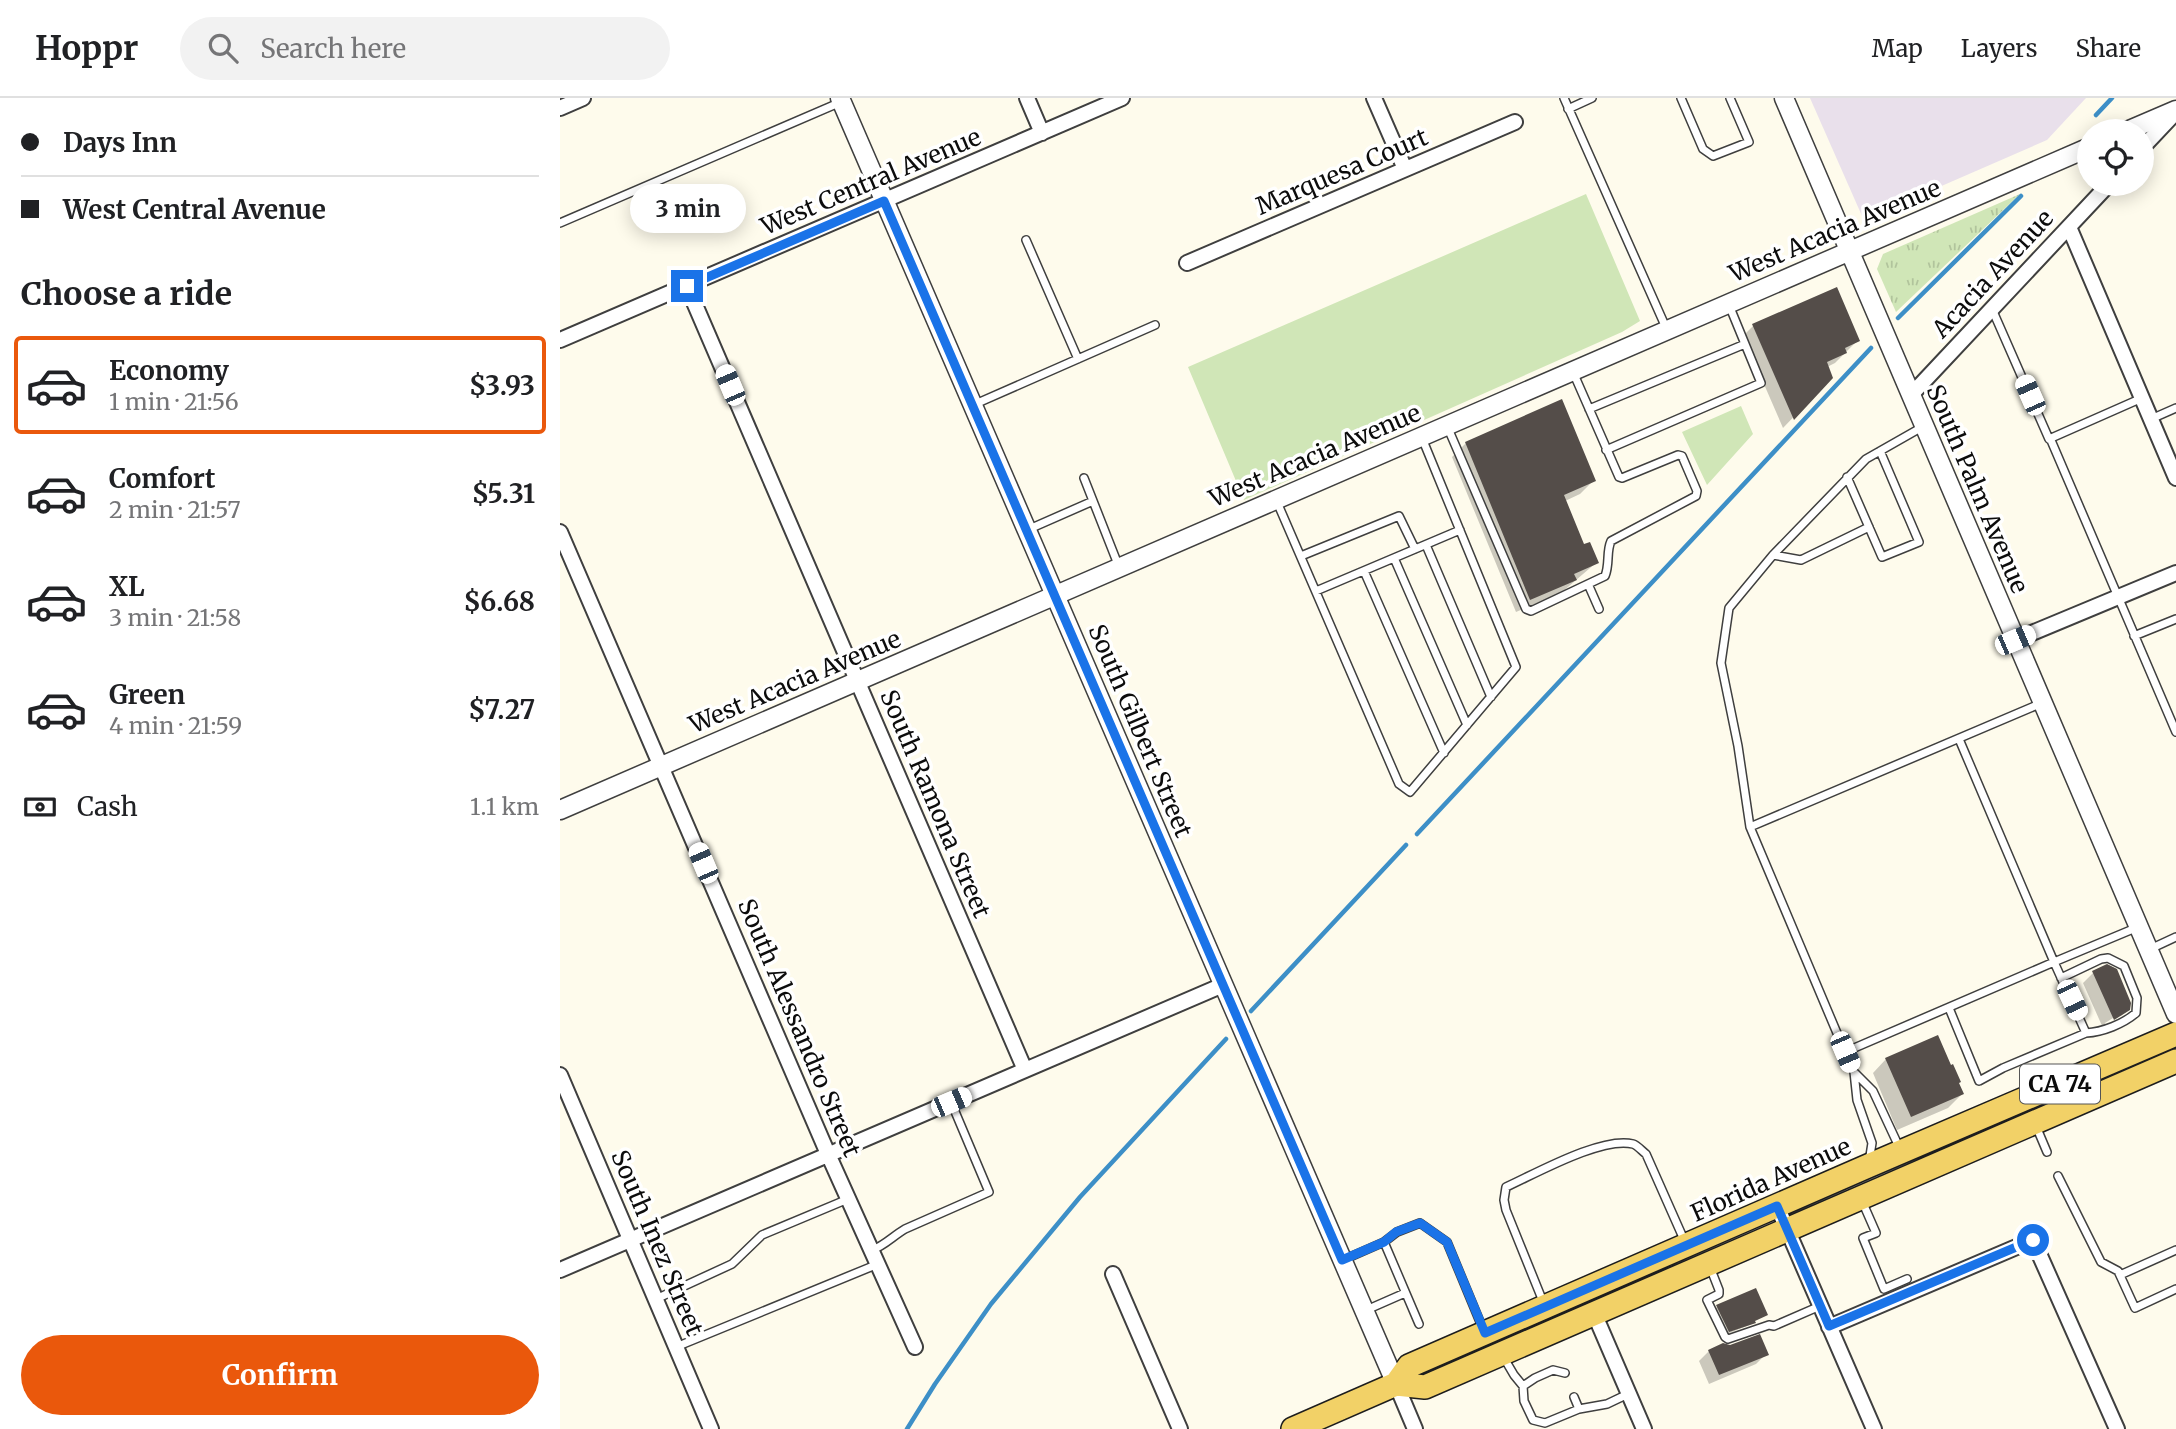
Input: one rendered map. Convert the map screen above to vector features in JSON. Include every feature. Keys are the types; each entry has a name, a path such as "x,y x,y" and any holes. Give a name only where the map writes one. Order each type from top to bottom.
{"main road":[{"name":"Florida Avenue","path":"1396,1384 1409,1366 2176,1034"},
{"name":"Florida Avenue","path":"1293,1429 1396,1384 1425,1387 2176,1061"},
{"path":"1594,1314 1594,1299 1665,1267 1687,1246"}],"street":[{"path":"560,108 583,98"},
{"path":"1027,98 1042,133"},
{"name":"West Central Avenue","path":"560,340 1122,98"},
{"path":"1374,98 1405,169"},
{"name":"South Palm Avenue","path":"1784,98 2176,1014"},
{"name":"South Gilbert Street","path":"841,100 1396,1384"},
{"path":"2154,120 2176,111"},
{"path":"2154,135 2176,111"},
{"name":"Marquesa Court","path":"1187,263 1516,122"},
{"name":"West Acacia Avenue","path":"560,810 2077,153"},
{"name":"Acacia Avenue","path":"1911,396 2098,196"},
{"path":"2069,227 2176,478"},
{"name":"South Ramona Street","path":"687,286 1025,1070"},
{"name":"South Alessandro Street","path":"560,532 828,1154 915,1347"},
{"path":"2015,640 2176,573"},
{"path":"560,1270 1223,985"},
{"name":"South Inez Street","path":"560,1075 712,1429"},
{"path":"1777,1206 1874,1429"},
{"path":"1829,1326 2033,1240 2117,1429"},
{"path":"1114,1274 1180,1429"},
{"path":"1594,1314 1644,1429"},
{"path":"1396,1384 1415,1429"}],"lane":[{"path":"1563,98 1667,330"},
{"path":"1569,109 1592,98"},
{"path":"1681,98 1703,149 1713,156 1749,142 1730,98"},
{"path":"560,223 841,100"},
{"path":"1026,240 1078,359"},
{"path":"1606,450 1761,383 1728,304"},
{"path":"1992,309 2176,732"},
{"path":"973,405 1154,325"},
{"path":"1589,409 1745,344"},
{"path":"1447,426 1526,609 1531,611 1605,576 1611,541 1696,496 1697,491 1682,456 1678,455 1619,477 1573,372"},
{"path":"2049,438 2142,398"},
{"path":"2151,419 2176,408"},
{"path":"1868,1166 1872,1143 1857,1100 1854,1072 1749,827 1738,746 1721,663 1729,608 1773,555 1866,459 1924,426"},
{"path":"1276,500 1399,784 1410,792 1516,667 1421,437"},
{"path":"1847,477 1882,557 1919,542 1880,451"},
{"path":"1084,478 1120,568"},
{"path":"1027,530 1093,501"},
{"path":"1301,556 1399,516 1415,549"},
{"path":"1773,555 1801,560 1869,527"},
{"path":"1316,592 1460,530"},
{"path":"1426,545 1491,697"},
{"path":"1394,558 1467,725"},
{"path":"1364,571 1444,753"},
{"path":"1588,584 1598,610"},
{"path":"2134,636 2176,619"},
{"path":"1749,827 2042,703"},
{"path":"1959,738 2086,1033"},
{"path":"1845,1052 2138,927"},
{"path":"2147,950 2176,937"},
{"path":"1949,1007 1979,1081 2086,1033 2098,1032 2129,1019 2136,1013 2137,998 2124,966 2108,958 2062,978"},
{"path":"1854,1072 1873,1091 1901,1151"},
{"path":"677,1347 875,1257 880,1247 905,1229 989,1192 951,1102"},
{"path":"2025,1126 2047,1152"},
{"path":"1545,1307 1506,1210 1506,1188 1595,1147 1634,1144 1646,1154 1687,1246"},
{"path":"2058,1176 2101,1262 2118,1271 2135,1308 2176,1289"},
{"path":"1861,1198 1876,1233 1863,1238 1884,1289 1907,1279"},
{"path":"656,1299 732,1264 762,1235 849,1199"},
{"path":"1342,1260 1384,1242 1396,1232 1420,1223 1447,1242 1485,1333"},
{"path":"1384,1242 1419,1324"},
{"path":"2120,1275 2176,1250"},
{"path":"1709,1264 1719,1294 1707,1300 1724,1337 1728,1339 1769,1325 1774,1326 1820,1306"},
{"path":"1364,1311 1405,1293"},
{"path":"1502,1353 1523,1386 1524,1401 1533,1420 1545,1423 1579,1409 1607,1404 1628,1394"},
{"path":"1523,1386 1553,1370 1565,1373"},
{"path":"1574,1396 1579,1409"}],"shaded area":[{"path":"1810,98 2086,98 2047,140 1868,218 1862,216"}],"green space":[{"path":"1586,194 1640,321 1622,332 1244,500 1188,367"},
{"path":"2020,194 1896,312 1877,269 1883,254"},
{"path":"1741,406 1753,434 1707,485 1682,432"}],"building":[{"path":"1837,287 1860,341 1845,348 1847,353 1827,362 1833,378 1794,420 1752,324"},
{"path":"1562,399 1596,481 1564,495 1584,544 1590,542 1599,563 1574,574 1577,580 1530,600 1465,442"},
{"path":"2107,964 2117,969 2131,1003 2130,1010 2114,1020 2092,971"},
{"path":"1938,1035 1964,1094 1911,1117 1885,1058"},
{"path":"1756,1288 1768,1315 1755,1321 1756,1323 1729,1332 1716,1305"},
{"path":"1760,1334 1769,1355 1719,1375 1708,1350 1723,1343 1730,1345"}],"waterway":[{"path":"2096,115 2112,98"},
{"path":"1898,318 2021,196"},
{"path":"1417,834 1871,348"},
{"path":"1251,1011 1406,845"},
{"path":"907,1429 991,1304 1080,1197 1226,1039"}],"route":[{"path":"687,286 884,201 1342,1260 1384,1242 1396,1232 1420,1223 1447,1242 1485,1333 1777,1206 1829,1326 2033,1240"}]}
